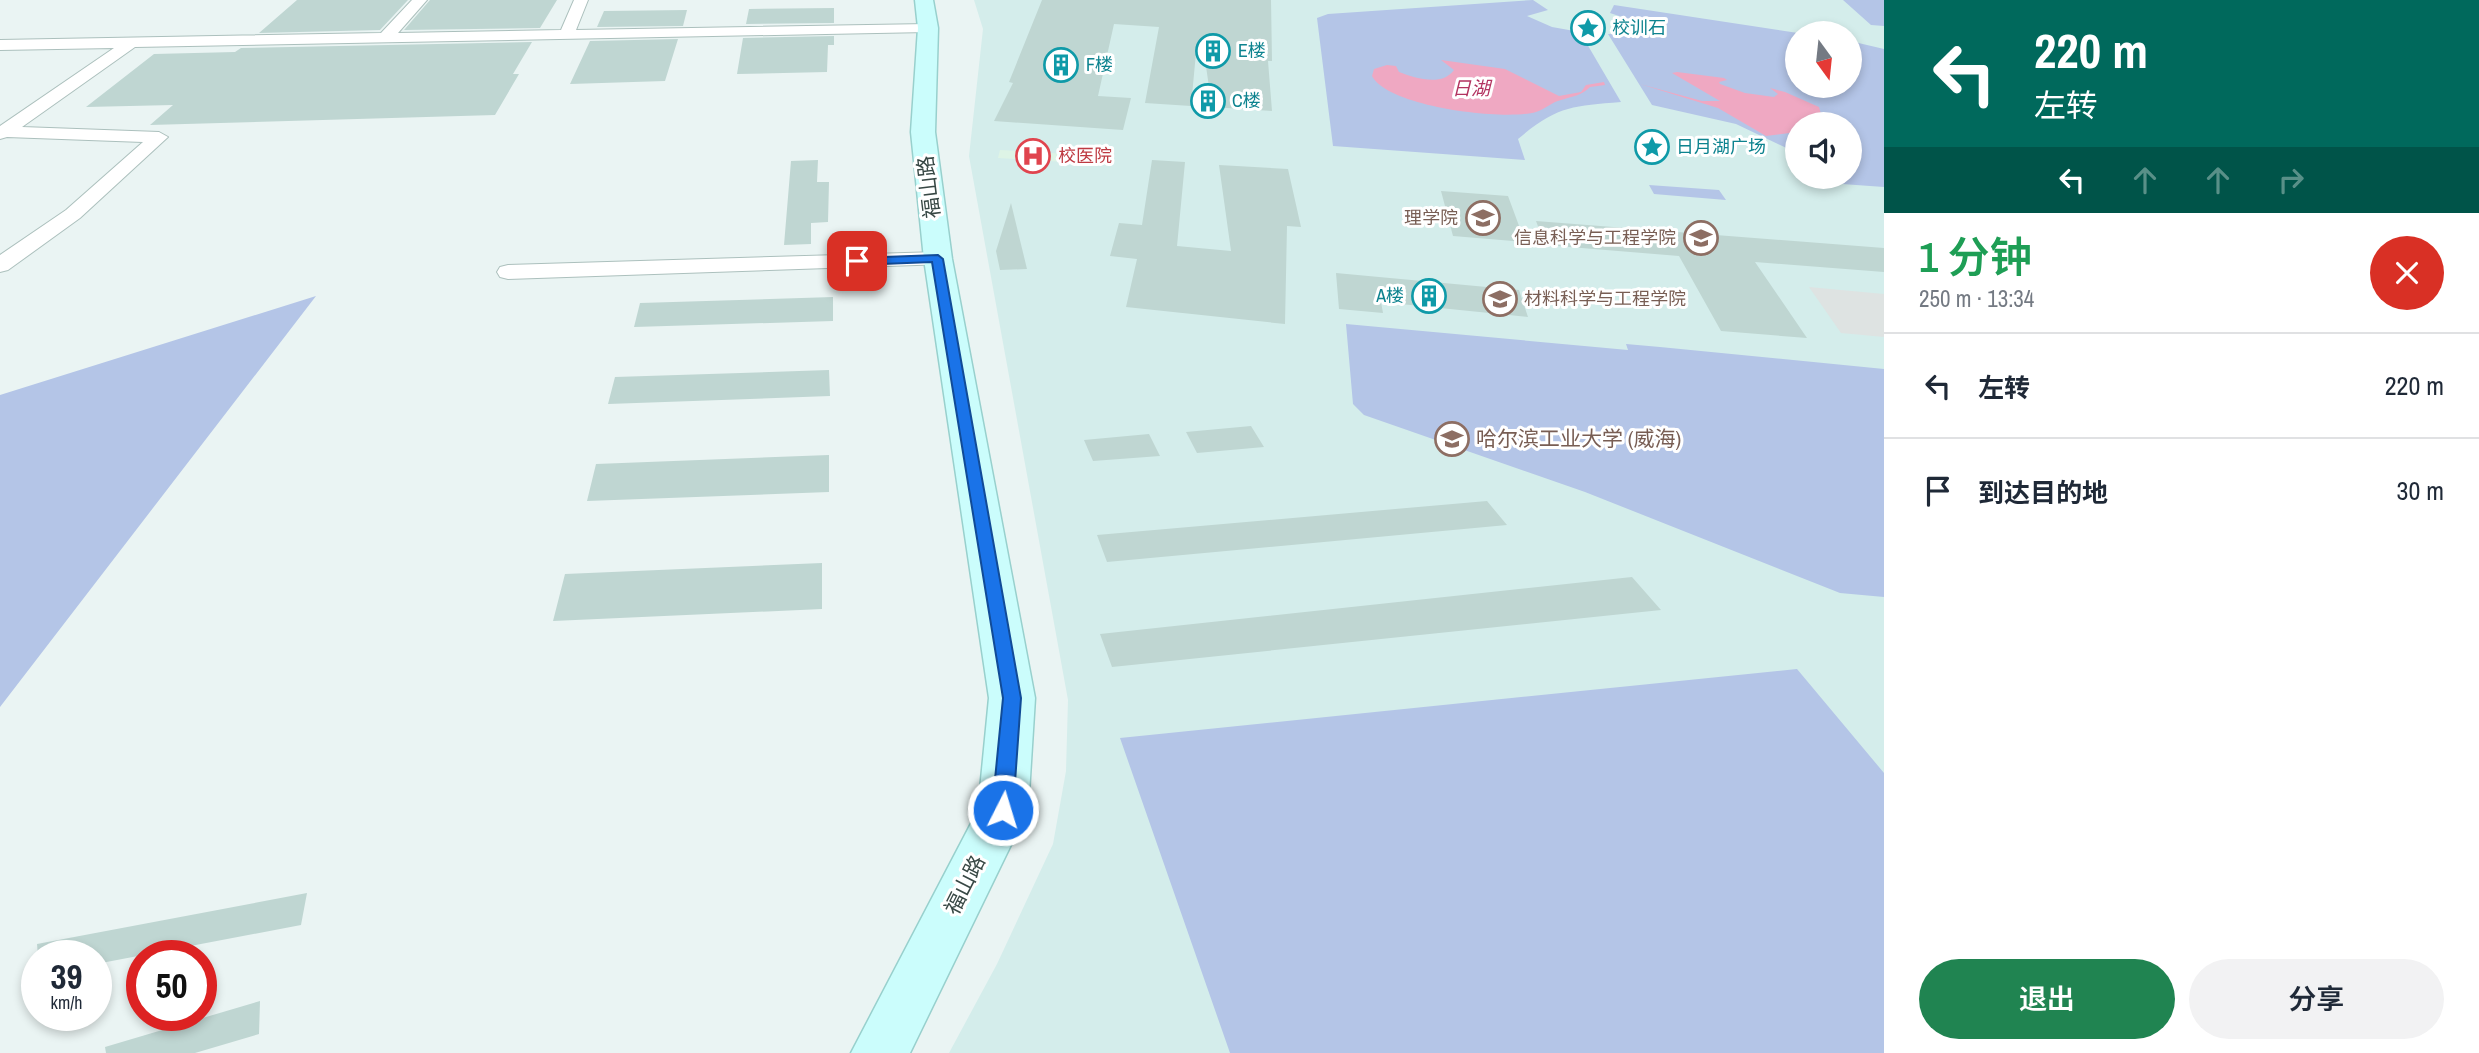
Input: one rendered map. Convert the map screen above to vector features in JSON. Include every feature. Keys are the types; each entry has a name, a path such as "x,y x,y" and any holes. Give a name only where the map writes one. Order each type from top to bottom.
{"main road":[{"name":"福山路","path":"880,1053 1003,810 1012,698 938,259 923,132 926,14"}],"street":[{"path":"387,36 420,0"},
{"path":"568,33 581,0"},
{"path":"0,45 568,33 926,14"},
{"path":"3,133 131,43"},
{"path":"0,265 73,214 159,137 3,133"},
{"path":"508,272 938,259"}],"shaded area":[{"name":"哈尔滨工业大学 (威海)","path":"974,0 1884,0 1884,1053 949,1053 997,964 1053,844 1066,771 1068,700 969,156 983,29"},
{"path":"1533,0 1548,10 1527,16 1552,27 1580,32 1621,102 1577,107 1544,120 1518,139 1525,160 1333,146 1317,18 1328,14"},
{"path":"1843,0 1884,0 1884,26 1871,25"},
{"path":"1614,5 1785,31 1785,98 1862,98 1862,44 1884,49 1884,187 1862,185 1862,112 1785,112 1785,147 1736,124 1652,105 1608,34 1627,33 1642,26 1610,13"},
{"name":"校医院","path":"1000,150 1067,154 1066,162 998,158"},
{"path":"1649,185 1719,190 1726,200 1654,194"},
{"path":"1809,287 1884,294 1884,337 1841,333"},
{"path":"316,296 0,707 0,395"},
{"path":"1346,324 1628,350 1626,344 1884,369 1884,597 1840,593 1585,492 1364,415 1353,404"},
{"path":"1797,669 1884,773 1884,1053 1230,1053 1120,738"}],"water":[{"name":"日湖","path":"1441,60 1505,69 1559,96 1581,92 1586,85 1604,82 1605,85 1590,87 1580,94 1536,112 1499,115 1422,103 1382,87 1372,76 1374,69 1387,65 1396,66 1399,72 1436,80 1454,70"},
{"path":"1672,73 1724,78 1727,80 1719,82 1720,84 1745,93 1774,97 1778,94 1770,88 1785,92 1785,98 1799,98 1819,107 1820,112 1785,112 1785,134 1766,136 1718,108 1640,84 1702,101 1720,101"}],"building":[{"path":"297,0 408,0 380,30 259,33"},
{"path":"430,0 557,0 540,28 404,30"},
{"path":"1042,0 1271,0 1272,61 1268,61 1272,111 1212,107 1204,53 1196,53 1191,106 1145,103 1159,27 1114,24 1098,96 1131,98 1123,130 994,121 1013,83 1009,82"},
{"path":"834,8 834,23 746,24 749,9"},
{"path":"687,10 683,26 597,27 604,11"},
{"path":"834,36 834,45 828,45 827,72 737,74 743,38"},
{"path":"678,39 665,81 570,84 590,41"},
{"path":"532,42 513,74 519,74 495,115 150,125 173,105 86,107 154,54 235,52 241,48"},
{"path":"818,160 817,182 829,182 828,222 811,223 811,244 784,245 791,161"},
{"path":"1152,160 1185,162 1177,246 1231,251 1219,165 1288,169 1301,227 1287,226 1285,324 1126,307 1137,259 1110,256 1119,223 1142,225"},
{"path":"1441,191 1508,196 1525,242 1453,236"},
{"path":"1011,203 1027,269 1000,270 996,251"},
{"path":"1536,221 1884,248 1884,272 1755,262 1807,338 1721,331 1679,256 1545,245"},
{"name":"A楼","path":"1336,273 1519,290 1528,317 1381,302 1383,313 1339,309"},
{"path":"833,297 833,321 634,327 640,303"},
{"path":"829,370 830,396 608,404 615,377"},
{"path":"1251,426 1264,447 1197,453 1186,432"},
{"path":"1149,434 1160,456 1093,461 1084,440"},
{"path":"829,455 829,492 587,501 596,464"},
{"path":"1487,501 1507,525 1107,562 1097,535"},
{"path":"822,563 822,609 553,621 565,574"},
{"path":"1632,577 1661,610 1112,667 1100,634"},
{"path":"307,893 301,925 217,941 126,940 126,958 112,961 112,940 58,940"},
{"path":"260,1001 259,1034 195,1053 106,1053 105,1047 159,1031 217,1031 217,1014"}],"place":[{"name":"校训石","path":"1588,28"},
{"name":"E楼","path":"1213,51"},
{"name":"F楼","path":"1061,65"},
{"name":"C楼","path":"1208,101"},
{"name":"日月湖广场","path":"1652,147"},
{"name":"校医院","path":"1033,156"},
{"name":"理学院","path":"1483,218"},
{"name":"信息科学与工程学院","path":"1701,238"},
{"name":"A楼","path":"1429,296"},
{"name":"材料科学与工程学院","path":"1500,299"},
{"name":"哈尔滨工业大学 (威海)","path":"1452,439"}],"route":[{"path":"857,261 938,259 1012,698 1003,810"}]}
